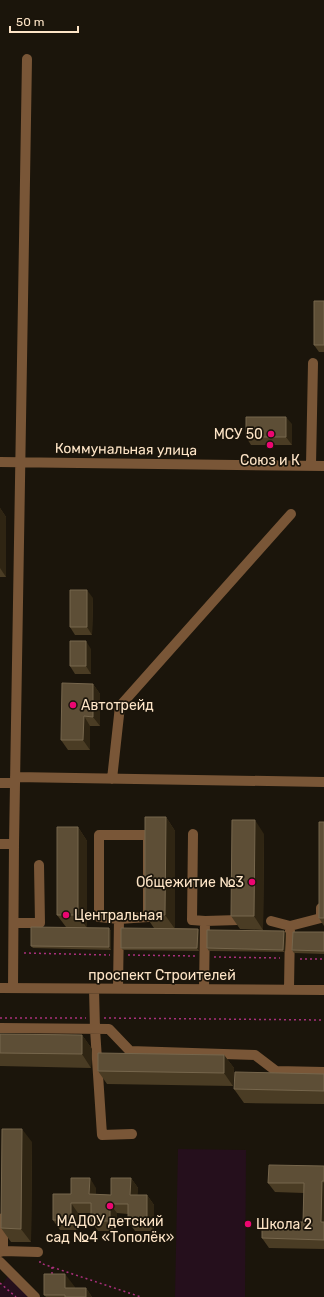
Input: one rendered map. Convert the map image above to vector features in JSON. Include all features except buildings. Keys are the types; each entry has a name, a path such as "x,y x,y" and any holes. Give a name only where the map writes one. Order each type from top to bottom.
{"street":[{"path":"13,988 27,59"},
{"path":"311,466 313,363"},
{"name":"Коммунальная улица","path":"0,462 324,466"},
{"path":"112,778 120,706 291,514"},
{"path":"0,783 15,780 112,778 324,782"},
{"path":"193,834 192,920 238,920 238,904"},
{"path":"99,835 148,835 148,917 119,919 99,917 99,835"},
{"path":"0,844 14,844"},
{"path":"14,923 40,923 39,865"},
{"path":"271,921 290,926 321,918 321,896"},
{"path":"118,988 119,919"},
{"path":"204,989 205,921"},
{"path":"290,926 290,989"},
{"name":"проспект Строителей","path":"0,988 324,990"},
{"path":"94,989 94,1018 102,1135 132,1134"},
{"path":"0,1028 110,1029 130,1051 256,1055 276,1071 324,1072"},
{"path":"3,1206 1,1251 38,1252"},
{"path":"0,1262 35,1297"}],"path":[{"path":"14,954 324,959"},
{"path":"0,1018 324,1020"},
{"path":"38,1252 40,1263 141,1297"},
{"path":"52,1267 52,1282"},
{"path":"0,1283 16,1297"}],"shaded area":[{"path":"178,1149 246,1150 245,1297 175,1297"},
{"path":"9,1275 29,1297 0,1297 0,1287"}],"place":[{"name":"МСУ 50","path":"271,434"},
{"name":"Союз и К","path":"270,445"},
{"name":"Автотрейд","path":"73,705"},
{"name":"Общежитие №3","path":"252,882"},
{"name":"Центральная","path":"66,915"},
{"name":"МАДОУ детский сад №4 «Тополёк»","path":"110,1206"},
{"name":"Школа 2","path":"248,1224"}]}
